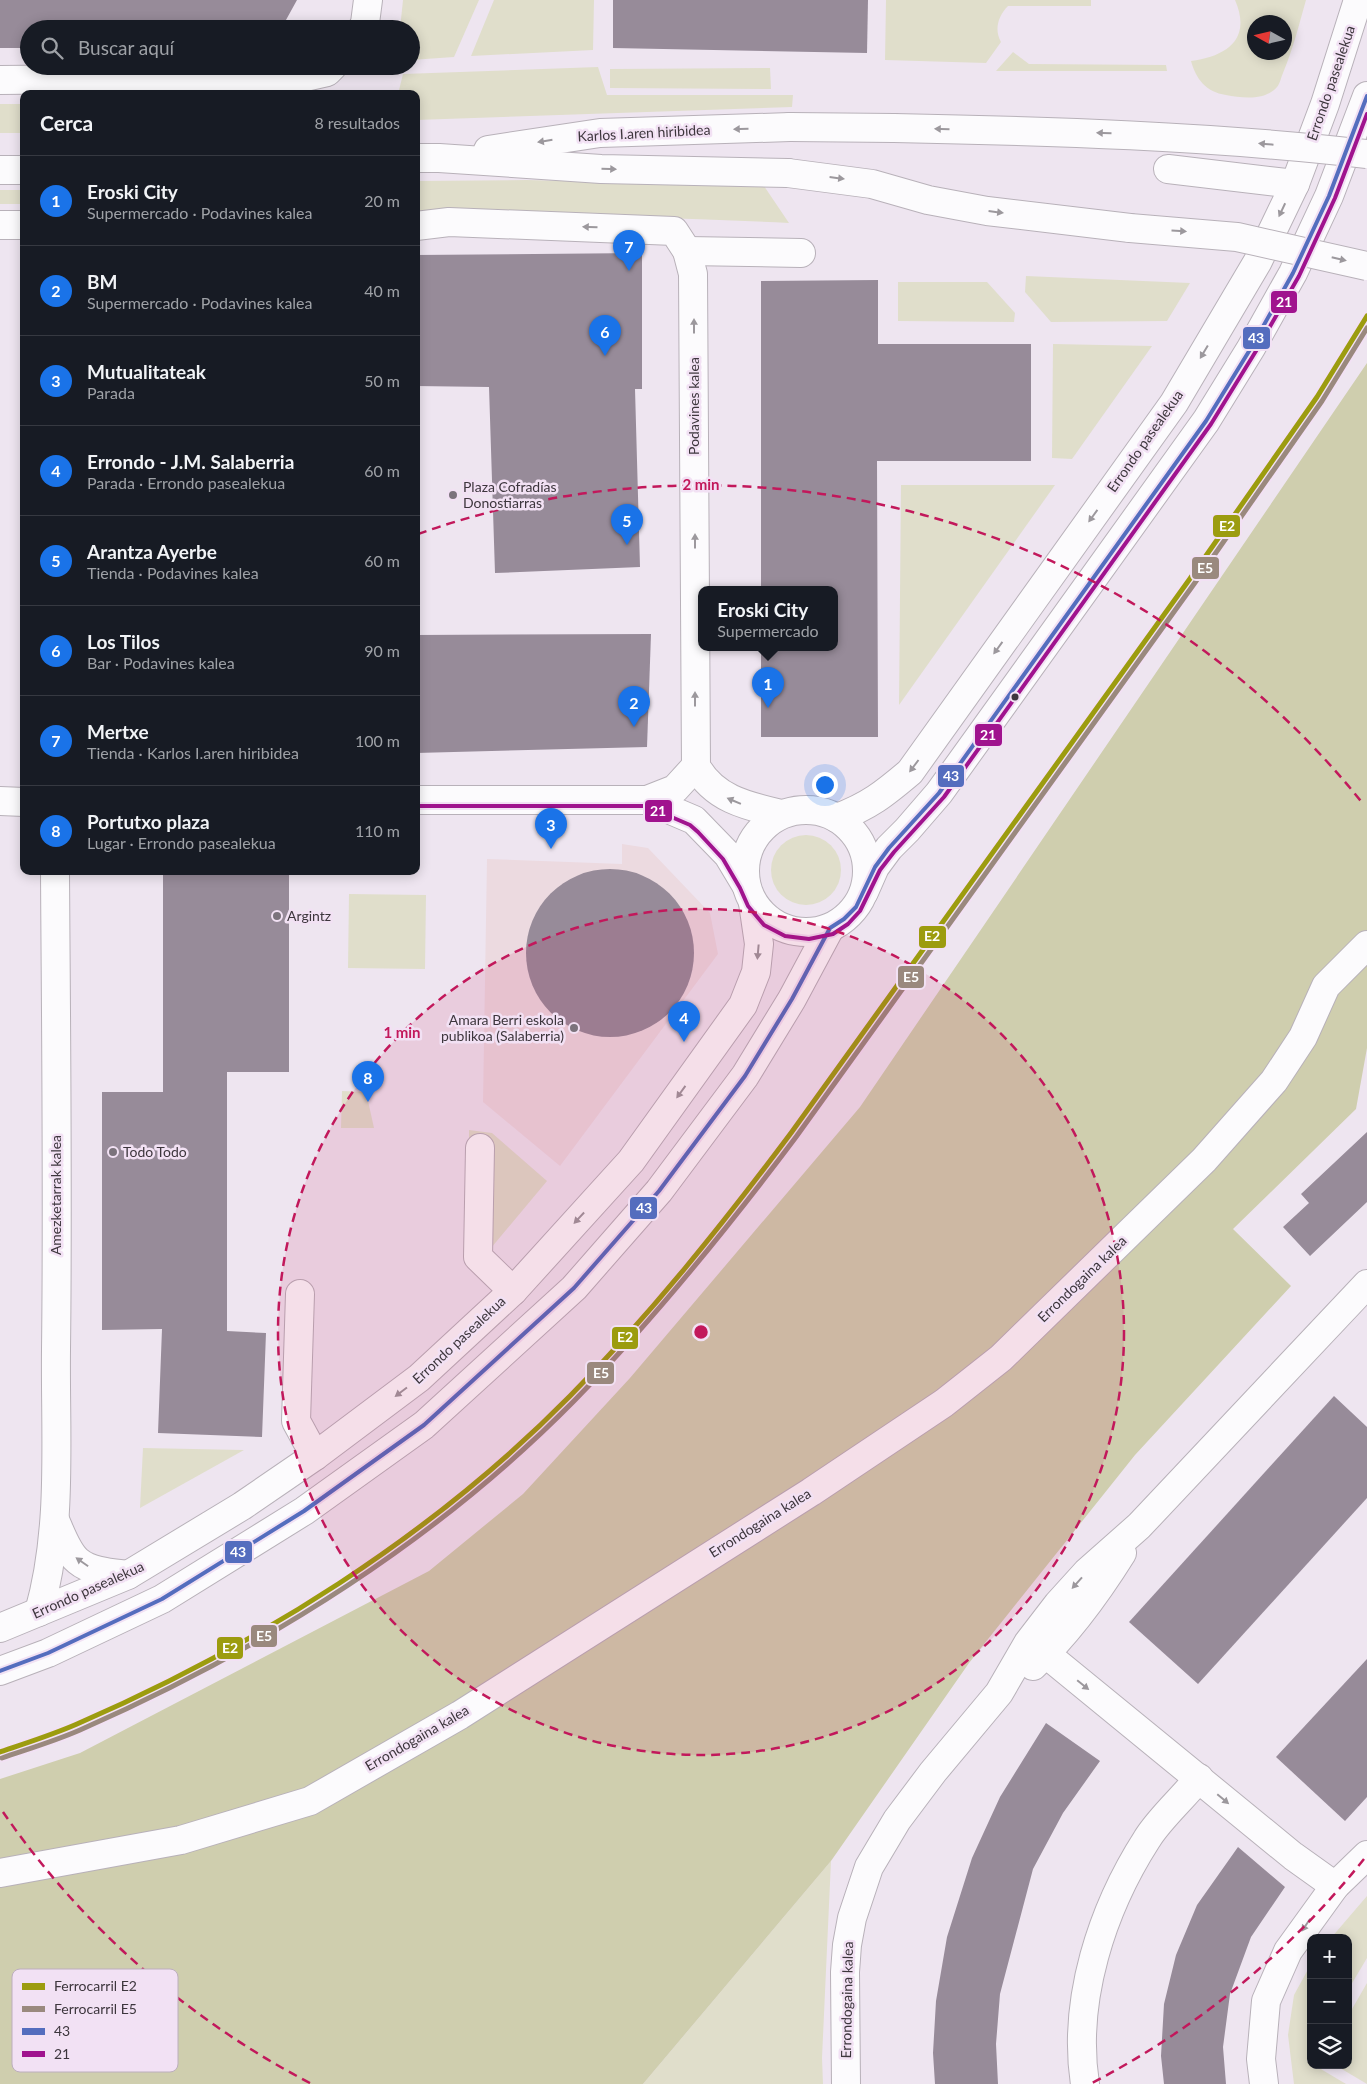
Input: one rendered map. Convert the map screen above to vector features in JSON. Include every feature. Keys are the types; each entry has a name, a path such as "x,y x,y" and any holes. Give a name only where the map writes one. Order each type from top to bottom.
{"main road":[{"path":"365,20 368,0"},
{"name":"Errondo pasealekua","path":"837,818 861,809 910,772 1174,403 1258,261 1294,184 1325,104 1358,0"},
{"path":"0,80 305,77 313,75"},
{"path":"647,800 694,820 728,855 750,894 768,920 787,930 809,933 830,928 844,919 856,907 876,867 889,848 939,793 1206,421 1251,348 1293,273 1329,196 1367,96"},
{"name":"Karlos I.aren hiribidea","path":"427,158 600,132 790,127 1023,130 1120,134 1224,140 1367,154"},
{"name":"Karlos I.aren hiribidea","path":"427,158 601,169 788,173 872,184 928,200 987,211 1130,228 1237,237 1367,266"},
{"path":"1168,169 1294,184"},
{"path":"0,170 20,170"},
{"path":"420,226 449,222 801,253"},
{"path":"0,225 20,225"},
{"name":"Podavines kalea","path":"681,241 694,274 696,766"},
{"path":"420,800 647,800 675,789 696,766 703,778 725,798 743,805 781,814"},
{"path":"0,801 20,802"},
{"path":"750,894 744,868 747,852 754,836 766,824 781,814 799,810 819,811 837,818 853,831 864,850 867,871 864,892"},
{"name":"Amezketarrak kalea","path":"39,1612 49,1571 55,1520 57,1320 55,875"},
{"name":"Errondo pasealekua","path":"0,1628 128,1575 242,1506 315,1456 420,1378 513,1290 631,1161 743,1005 756,972 759,944 750,894"},
{"path":"0,1671 48,1653 162,1599 304,1511 431,1418 574,1288 659,1191 745,1076 792,999 830,928"},
{"name":"Errondogaina kalea","path":"0,1873 181,1840 310,1801 460,1714 811,1492 944,1403 1001,1358 1204,1160 1274,1081 1303,1037 1326,986 1367,945"},
{"path":"480,1148 478,1257 513,1290"},
{"name":"Errondogaina kalea","path":"846,2084 845,1972 852,1918 869,1867 896,1820 999,1693 1028,1643 1058,1604 1087,1572 1138,1526 1367,1284"},
{"path":"300,1294 296,1421 315,1456"},
{"name":"Amezketarrak kalea","path":"55,1520 78,1562 101,1572 128,1575"},
{"name":"Errondogaina kalea","path":"999,1693 1023,1676 1046,1654 1103,1584 1138,1526"},
{"path":"1046,1654 1286,1850 1335,1886"},
{"path":"1085,2084 1082,2015 1096,1952 1117,1893 1148,1837 1199,1778"},
{"path":"1264,2084 1261,2059 1266,2001 1288,1952 1335,1886 1367,1855"}],"shaded area":[{"path":"403,0 479,0 454,57 420,59 420,20 401,20"},
{"path":"494,0 594,0 593,50 471,56"},
{"path":"886,0 1091,0 1091,6 1008,6 998,23 998,33 1001,42 986,63 885,60"},
{"path":"1235,0 1306,0 1292,49 1292,15 1247,15 1247,60 1288,60 1279,84 1266,95 1239,97 1213,91 1207,88 1199,79 1191,61 1204,59 1225,50 1238,35 1240,25"},
{"path":"1013,52 1029,64 1166,65 1167,71 996,71"},
{"path":"598,67 607,95 793,95 792,107 420,120 420,90 399,90 403,75 420,75 420,73"},
{"path":"770,68 771,89 610,88 610,69"},
{"path":"0,104 20,104 20,133 0,133"},
{"path":"527,180 764,186 789,223 603,216 420,216 420,181"},
{"path":"0,190 20,190 20,204 0,204"},
{"path":"1026,276 1190,283 1167,321 1051,322 1025,292"},
{"path":"898,282 987,282 1015,313 1014,322 898,321"},
{"path":"1053,344 1152,346 1072,459 1052,458"},
{"path":"901,485 1055,485 899,705"},
{"path":"806,835 825,841 835,851 841,870 835,889 825,899 806,905 787,899 777,889 771,870 777,851 787,841"},
{"name":"Amara Berri eskola publikoa (Salaberria)","path":"622,844 648,848 710,913 718,954 560,1166 483,1102 487,859 622,864"},
{"path":"349,894 426,895 425,969 348,968"},
{"path":"342,1091 366,1092 374,1128 341,1128"},
{"path":"469,1130 492,1133 547,1181 491,1248 469,1144"},
{"path":"143,1448 244,1450 140,1508"},
{"path":"831,1861 822,2058 823,2084 643,2084"},
{"path":"1367,1896 1367,1958 1352,1983 1352,1934 1334,1934"},
{"path":"1307,1971 1307,2069 1321,2069 1346,2084 1294,2084 1288,2035 1294,1995"},
{"path":"1367,1983 1367,2084 1342,2069 1352,2069 1352,2009"}],"green space":[{"path":"1367,363 1367,1048 1356,1109 1233,1229 1291,1286 1135,1455 969,1663 831,1861 643,2084 0,2084 0,1779 80,1753 429,1571 523,1494 630,1378 860,1107"}],"building":[{"path":"0,0 297,0 286,20 20,20 20,48 0,48"},
{"path":"613,0 868,0 867,53 613,48"},
{"path":"642,253 642,389 635,389 640,567 495,573 489,387 420,386 420,255"},
{"path":"878,280 878,344 1031,344 1031,461 877,461 878,737 761,737 761,651 838,651 838,586 761,586 761,281"},
{"path":"651,634 647,747 420,753 420,635"},
{"path":"610,869 634,873 649,879 663,888 675,900 684,914 690,929 694,953 690,977 684,992 675,1006 663,1018 649,1027 634,1033 610,1037 586,1033 571,1027 557,1018 545,1006 536,992 530,977 526,953 530,929 536,914 545,900 557,888 571,879 586,873"},
{"path":"163,875 289,875 289,1072 227,1072 227,1331 266,1333 262,1437 158,1433 162,1329 102,1330 102,1092 163,1092"},
{"path":"1367,1132 1367,1202 1310,1256 1283,1227 1309,1203 1301,1194"},
{"path":"1334,1396 1367,1427 1367,1498 1198,1684 1129,1622"},
{"path":"1367,1659 1367,1797 1345,1821 1276,1757"},
{"path":"1046,1723 1100,1761 1063,1813 1033,1869 1000,1994 996,2044 998,2084 935,2084 933,2053 936,2001 947,1937 972,1858 1000,1797"},
{"path":"1238,1847 1285,1887 1251,1937 1230,1994 1223,2047 1226,2084 1164,2084 1161,2056 1164,2004 1176,1955 1197,1905"}],"rail line":[{"name":"E2","path":"0,1752 68,1728 144,1693 276,1623 339,1583 401,1541 460,1496 516,1447 600,1365 685,1268 791,1133 1189,580 1317,397 1367,316"},
{"name":"E5","path":"2,1758 71,1734 147,1699 214,1665 279,1628 343,1588 404,1546 464,1501 520,1452 604,1370 690,1272 796,1137 1194,584 1322,401 1367,328"}],"transit line":[{"name":"43","path":"0,1671 48,1653 162,1599 304,1511 424,1425 574,1288 659,1191 745,1076 792,999 830,928 844,919 856,907 875,867 889,848 939,793 1206,421 1251,348 1293,273 1329,196 1367,96"},
{"name":"21","path":"420,806 646,806 690,825 698,832 723,859 748,906 764,925 785,936 809,939 833,934 848,924 860,911 880,870 944,797 1211,424 1299,276 1335,198 1367,114"}],"place":[{"name":"Mertxe","path":"629,271"},
{"name":"Los Tilos","path":"605,356"},
{"name":"Plaza Cofradías Donostiarras","path":"453,495"},
{"name":"Arantza Ayerbe","path":"627,545"},
{"name":"Eroski City","path":"768,708"},
{"name":"BM","path":"634,727"},
{"name":"Mutualitateak","path":"551,849"},
{"name":"Argintz","path":"277,916"},
{"name":"Amara Berri eskola publikoa (Salaberria)","path":"574,1028"},
{"name":"Errondo - J.M. Salaberria","path":"684,1042"},
{"name":"Portutxo plaza","path":"368,1102"},
{"name":"Todo Todo","path":"113,1152"}]}
